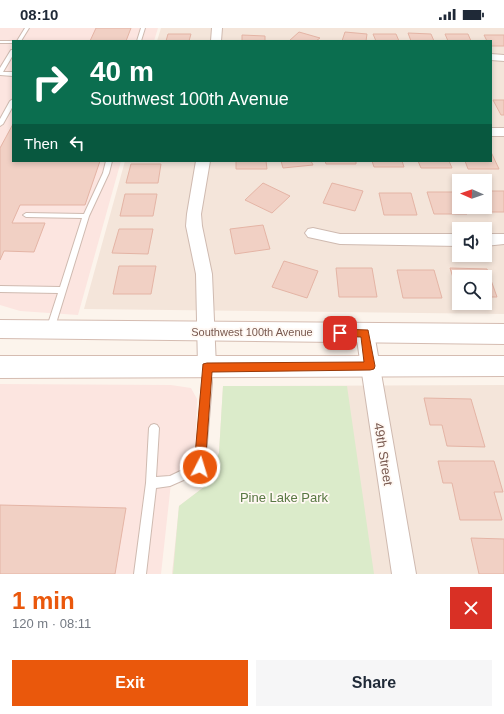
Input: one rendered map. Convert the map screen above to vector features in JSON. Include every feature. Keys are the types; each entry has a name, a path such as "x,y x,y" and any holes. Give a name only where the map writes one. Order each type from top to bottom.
{"main road":[{"name":"Southwest 100th Avenue","path":"0,329 504,334"},
{"path":"0,367 504,366"}],"street":[{"path":"216,40 217,28"},
{"path":"492,57 504,58"},
{"path":"492,132 504,132"},
{"path":"203,162 194,214 194,226 204,274 207,367"},
{"path":"313,233 340,239 452,240"},
{"path":"492,240 504,239"},
{"name":"49th Street","path":"365,333 404,574"}],"lane":[{"path":"20,40 27,28"},
{"path":"139,40 143,28"},
{"path":"0,42 12,42"},
{"path":"12,53 0,72 12,74"},
{"path":"0,124 12,103"},
{"path":"50,330 86,216 106,173 109,162"},
{"path":"26,215 86,216"},
{"path":"0,289 63,290"},
{"path":"151,483 170,481 200,467 207,367"},
{"path":"140,574 151,483 154,428"}],"shaded area":[{"path":"0,28 158,28 154,40 12,40 12,162 121,162 78,315 20,311 0,305"},
{"path":"161,28 504,28 504,314 84,309 125,162 492,162 492,40 157,40"},
{"path":"0,384 171,385 191,388 197,399 195,462 171,483 161,574 0,574"},
{"path":"504,385 504,574 172,574 179,506 204,487 219,453 223,386"}],"green space":[{"name":"Pine Lake Park","path":"223,386 347,386 374,574 173,574 179,506 204,487 219,453"}],"building":[{"path":"96,28 131,28 126,40 90,40"},
{"path":"299,32 320,38 317,40 290,40"},
{"path":"345,32 367,34 366,40 342,40"},
{"path":"408,33 431,34 434,40 411,40"},
{"path":"168,34 191,34 189,40 166,40"},
{"path":"373,34 396,34 399,40 376,40"},
{"path":"445,34 468,34 471,40 448,40"},
{"path":"242,35 265,36 265,40 242,40"},
{"path":"484,35 504,35 504,46 492,46 492,40 486,40"},
{"path":"493,100 504,100 504,115 501,115"},
{"path":"12,126 12,162 100,162 85,205 20,205 12,223 45,223 34,252 4,251 0,260 0,148"},
{"path":"492,154 499,169 468,169 465,162 492,162"},
{"path":"236,162 266,162 267,169 236,169"},
{"path":"281,162 312,162 313,165 283,168"},
{"path":"325,162 356,162 356,164 326,164"},
{"path":"372,162 402,162 404,167 374,167"},
{"path":"418,162 449,162 452,168 421,168"},
{"path":"131,164 161,164 158,183 126,183"},
{"path":"263,183 290,196 272,213 245,200"},
{"path":"332,183 363,191 355,211 323,203"},
{"path":"492,191 504,191 504,212 492,212"},
{"path":"427,192 452,192 452,214 434,214"},
{"path":"379,193 411,193 417,215 384,215"},
{"path":"125,194 157,194 153,216 120,216"},
{"path":"263,225 270,249 235,254 230,229"},
{"path":"119,229 153,229 148,254 112,253"},
{"path":"284,261 318,271 307,298 272,287"},
{"path":"119,266 156,266 151,294 113,294"},
{"path":"336,268 372,268 377,297 339,297"},
{"path":"450,268 487,270 452,270 452,274"},
{"path":"397,270 434,270 442,298 403,298"},
{"path":"492,283 497,297 492,297"},
{"path":"424,398 471,399 485,447 447,446 442,425 430,425"},
{"path":"438,461 494,461 503,492 494,492 502,520 460,520 452,483 443,483"},
{"path":"0,505 126,508 115,574 0,574"},
{"path":"471,538 504,539 504,574 479,574"}],"route":[{"path":"200,467 207,367 370,366 365,333 340,333"}]}
